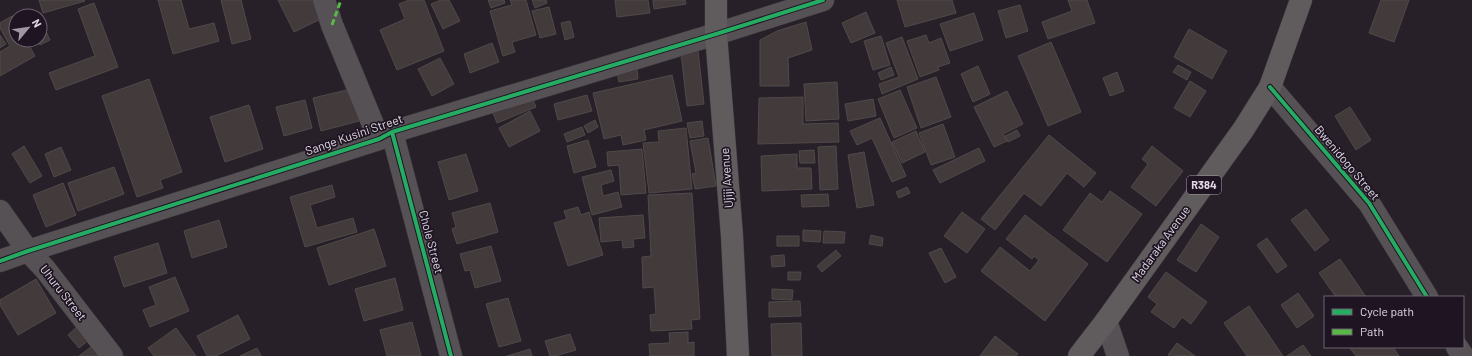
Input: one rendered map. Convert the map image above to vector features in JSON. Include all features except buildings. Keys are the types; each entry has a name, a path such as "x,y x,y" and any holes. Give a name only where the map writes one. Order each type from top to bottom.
{"main road":[{"name":"Ujiji Avenue","path":"716,0 716,34 732,236 738,356"},
{"name":"Madaraka Avenue","path":"1079,356 1106,322 1243,130 1270,87 1301,0"}],"street":[{"name":"Chole Street","path":"324,0 332,25 386,136 451,356"},
{"name":"Sange Kusini Street","path":"0,261 386,136 823,0"},
{"name":"Bwenidogo Street","path":"1270,87 1369,203 1426,296"},
{"name":"Uhuru Street","path":"0,211 28,251 45,269 112,356"},
{"path":"1106,322 1118,356"}],"marked path":[{"path":"332,25 341,0"}],"cycle path":[{"path":"0,261 379,139 392,132 823,0"},
{"path":"1270,87 1369,203 1426,296"},
{"path":"392,132 451,356"}]}
